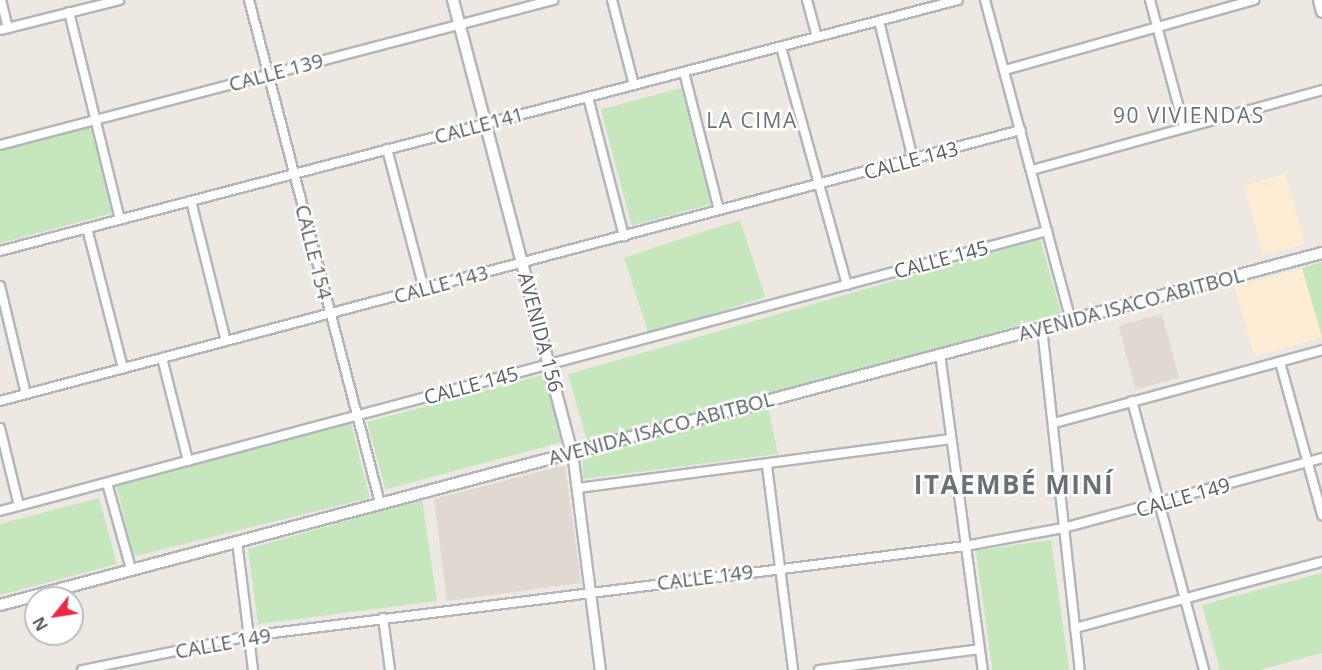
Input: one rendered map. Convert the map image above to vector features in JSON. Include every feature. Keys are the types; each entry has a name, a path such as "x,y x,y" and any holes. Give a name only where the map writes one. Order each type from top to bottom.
{"main road":[{"name":"AVENIDA 156","path":"453,0 572,452"},
{"path":"1319,0 1322,12"},
{"name":"AVENIDA ISACO ABITBOL","path":"0,605 1322,253"}],"street":[{"path":"1,0 4,29 69,12 93,3 119,0"},
{"name":"CALLE 154","path":"249,0 380,503"},
{"name":"CALLE 139","path":"0,145 553,0"},
{"path":"612,0 634,85"},
{"path":"807,0 817,37"},
{"name":"CALLE141","path":"0,251 958,0"},
{"path":"985,0 1071,320"},
{"path":"1150,0 1184,127"},
{"path":"1005,70 1254,0"},
{"path":"69,12 120,219"},
{"path":"879,21 914,159"},
{"path":"780,46 847,285"},
{"path":"684,72 719,210"},
{"path":"1032,170 1322,90"},
{"path":"588,97 624,236"},
{"name":"CALLE 143","path":"0,401 1021,130"},
{"path":"387,149 424,289"},
{"path":"191,201 226,341"},
{"path":"87,228 123,368"},
{"name":"CALLE 145","path":"0,511 1047,231"},
{"path":"0,286 26,394"},
{"path":"1042,328 1080,670"},
{"path":"1054,423 1322,350"},
{"path":"940,354 983,670"},
{"path":"162,358 188,461"},
{"path":"1280,362 1322,515"},
{"path":"1132,401 1204,670"},
{"path":"0,428 19,506"},
{"path":"578,488 767,466 951,439"},
{"name":"AVENIDA 156","path":"572,452 600,670"},
{"name":"CALLE 149","path":"82,670 249,636 591,591 965,546 1063,528 1159,504 1322,458"},
{"path":"767,466 793,670"},
{"path":"107,483 131,569"},
{"path":"237,541 253,670"},
{"path":"1075,628 1322,562"},
{"path":"383,618 390,670"},
{"path":"819,670 980,649"}],"shaded area":[{"path":"1285,174 1305,243 1264,255 1244,186"},
{"path":"1302,268 1322,337 1255,357 1235,287"},
{"path":"1162,314 1179,378 1136,389 1119,326"},
{"path":"565,465 581,583 447,601 434,499"}],"green space":[{"path":"681,88 712,204 632,225 601,109"},
{"path":"89,123 113,213 0,243 0,147"},
{"path":"740,220 765,297 649,335 624,258"},
{"path":"1040,239 1061,313 589,448 568,374"},
{"path":"1322,262 1322,337 1302,268"},
{"path":"546,374 564,442 385,489 367,422"},
{"path":"768,407 778,454 583,479 582,458"},
{"path":"351,423 370,498 134,556 115,482"},
{"path":"99,498 117,564 34,586 24,586 24,589 0,595 0,524"},
{"path":"422,499 437,601 258,624 248,549"},
{"path":"1051,540 1069,670 993,670 976,551"},
{"path":"1322,573 1322,653 1259,670 1220,670 1202,605"}],"district":[{"name":"90 VIVIENDAS","path":"1189,115"},
{"name":"LA CIMA","path":"752,120"},
{"name":"ITAEMBÉ MINÍ","path":"1014,485"}]}
